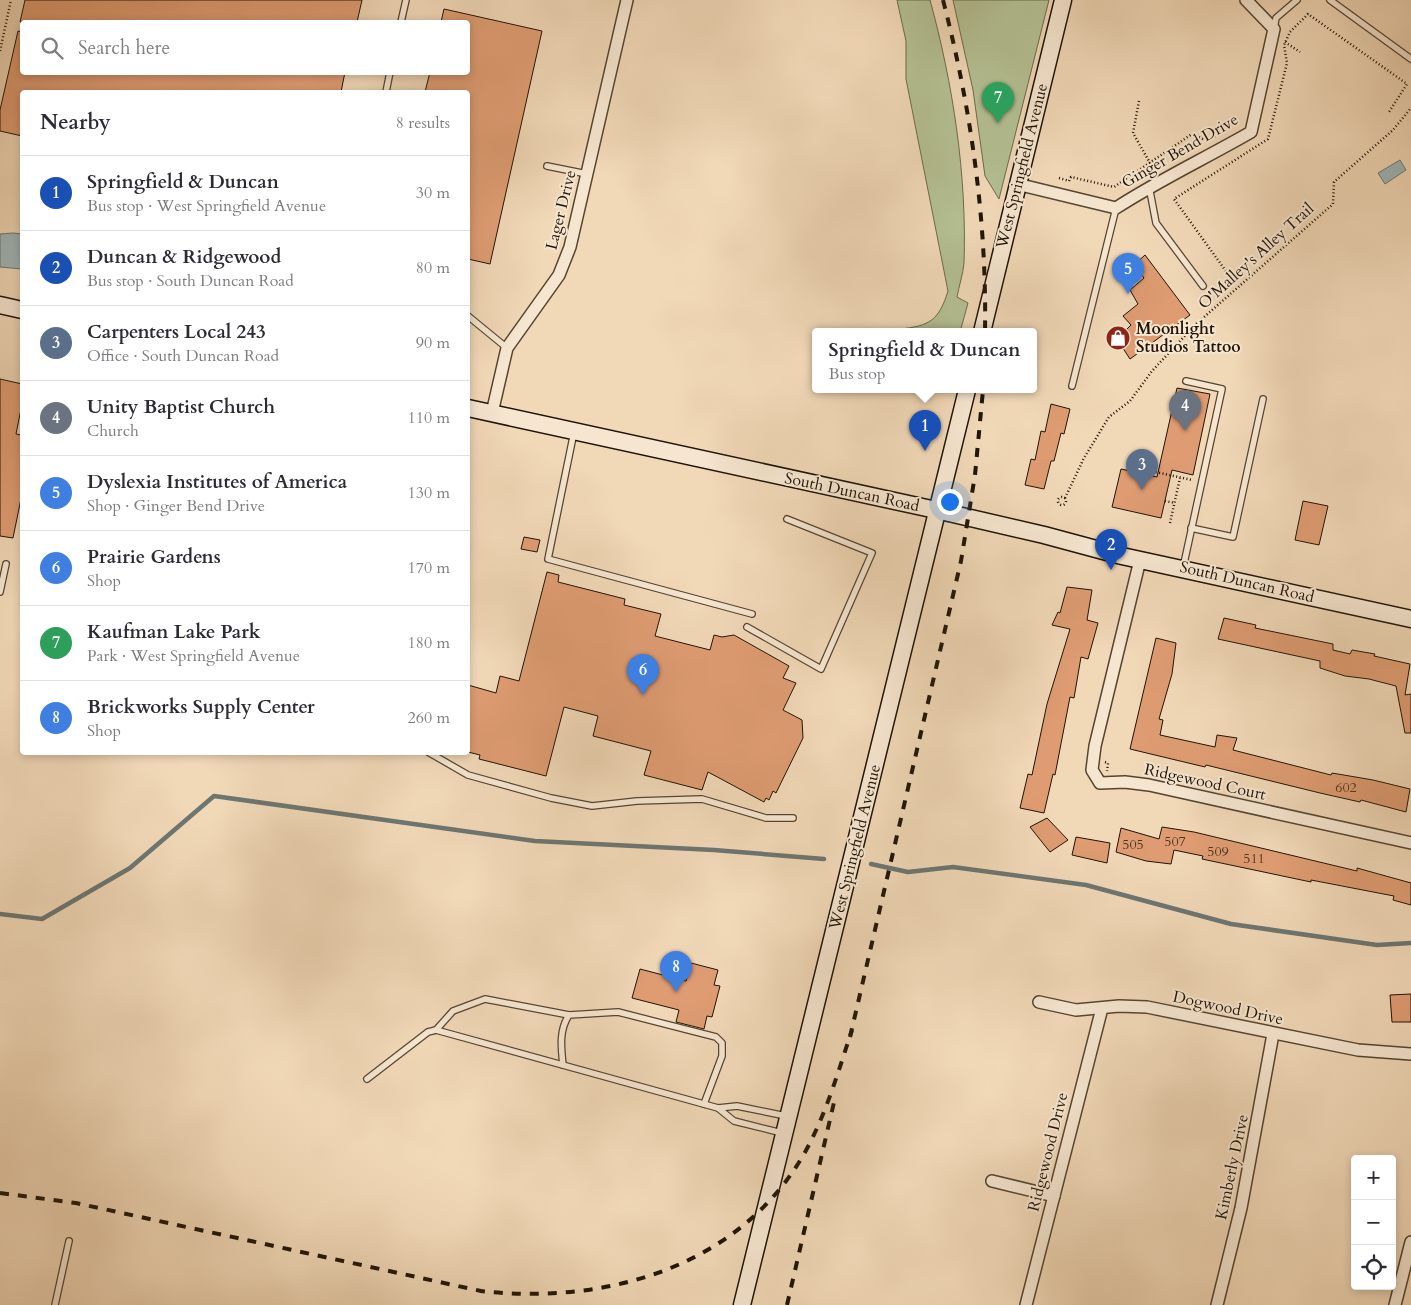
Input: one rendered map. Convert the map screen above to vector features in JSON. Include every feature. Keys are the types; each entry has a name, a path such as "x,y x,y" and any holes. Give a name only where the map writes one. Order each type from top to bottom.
{"main road":[{"name":"West Springfield Avenue","path":"983,328 1063,0"},
{"path":"0,305 20,310"},
{"name":"West Springfield Avenue","path":"742,1305 966,393"},
{"name":"South Duncan Road","path":"470,408 936,510 1140,560 1411,619"}],"street":[{"name":"Lager Drive","path":"492,414 508,348 560,275 570,247 627,0"},
{"path":"1246,0 1273,31"},
{"name":"Ginger Bend Drive","path":"1017,184 1116,208 1149,186 1202,160 1251,132 1273,31"},
{"name":"Ridgewood Court","path":"1140,560 1095,746 1092,770 1100,783 1125,782 1149,785 1411,843"},
{"name":"Dogwood Drive","path":"1039,1002 1076,1010 1147,1008 1358,1050 1411,1054"},
{"name":"Ridgewood Drive","path":"1026,1305 1102,1008"},
{"name":"Kimberly Drive","path":"1217,1305 1241,1208 1273,1034"},
{"path":"992,1181 1054,1196"},
{"path":"1395,1305 1411,1242"}],"lane":[{"path":"401,20 406,0"},
{"path":"1273,31 1276,18 1297,0"},
{"path":"1330,0 1411,59"},
{"path":"386,90 389,75"},
{"path":"547,166 587,174"},
{"path":"1149,186 1156,223 1203,286"},
{"path":"1072,386 1116,208"},
{"path":"470,318 508,348"},
{"path":"1182,568 1222,389 1186,381"},
{"path":"1191,528 1233,537 1263,399"},
{"path":"574,432 548,559 752,614"},
{"path":"747,627 821,668 872,553 787,519"},
{"path":"0,592 6,564"},
{"path":"433,755 468,775 552,798 592,806 637,801 702,799 766,818 793,818"},
{"path":"436,1030 453,1011 485,999 569,1014 618,1012 716,1037 722,1043 722,1056 704,1104"},
{"path":"563,1065 561,1040 564,1023 569,1014"},
{"path":"367,1079 428,1032 436,1030 718,1108 737,1106 788,1116"},
{"path":"718,1108 734,1121 784,1134"},
{"path":"55,1305 70,1241"}],"path":[{"path":"0,51 11,0"},
{"path":"1228,274 1174,199 1268,139 1287,63 1284,45 1290,32 1308,14 1407,84 1389,112"},
{"path":"1273,31 1300,52"},
{"path":"1139,101 1134,133 1150,163"},
{"name":"O'Malley's Alley Trail","path":"1064,498 1084,458 1109,418 1130,401 1152,371 1195,325 1332,204 1334,182 1393,130 1411,108"},
{"path":"1059,178 1069,180 1071,177 1114,187 1192,134 1207,141 1225,130"},
{"path":"1145,474 1146,470 1194,480"},
{"path":"1170,523 1180,478"},
{"path":"1165,501 1175,503"}],"green space":[{"path":"897,0 930,0 952,97 961,163 964,263 957,297 968,303 961,328 910,328 932,320 941,309 948,291 906,79 906,41"},
{"path":"953,0 1049,0 999,199 985,176 973,90"}],"water":[{"path":"1400,160 1406,170 1385,184 1378,173"},
{"path":"0,234 20,234 20,269 0,267"}],"building":[{"path":"25,0 362,0 357,20 20,20"},
{"path":"444,9 542,31 490,264 470,259 470,90 426,90 429,75 470,75 470,20 441,20"},
{"path":"18,31 20,32 20,75 344,75 341,90 20,90 20,136 0,131 0,110"},
{"path":"1145,255 1190,315 1130,359 1117,339 1131,325 1123,316 1138,304 1130,290 1144,278 1134,265"},
{"path":"0,379 20,384 20,414 16,434 20,435 20,504 13,538 0,536"},
{"path":"1177,388 1210,394 1193,475 1172,470 1161,518 1112,507 1121,469 1157,477"},
{"path":"1051,404 1070,409 1064,434 1061,433 1044,489 1025,485 1031,459 1035,460 1041,431 1045,432"},
{"path":"1303,501 1328,506 1319,545 1295,540"},
{"path":"524,537 540,540 537,552 521,549"},
{"path":"547,572 559,575 558,582 625,599 624,605 661,614 655,636 710,650 714,635 722,637 734,635 789,666 783,678 796,683 783,710 802,720 803,738 776,793 773,791 769,800 766,798 764,802 708,772 702,790 644,775 651,751 593,736 598,716 564,707 546,776 479,759 480,755 470,752 470,686 496,693 500,676 519,681"},
{"path":"1067,587 1092,590 1087,620 1098,623 1088,659 1081,657 1074,698 1070,697 1055,775 1053,774 1044,813 1020,808 1028,774 1032,775 1047,704 1070,629 1052,625 1058,612 1060,613"},
{"path":"1224,618 1256,625 1255,628 1333,644 1333,650 1350,654 1352,650 1375,654 1374,656 1410,664 1405,695 1411,694 1411,733 1405,733 1396,686 1369,679 1345,676 1320,668 1320,661 1218,639"},
{"path":"1156,638 1176,643 1172,674 1159,719 1163,720 1160,735 1215,747 1217,735 1237,738 1233,750 1331,775 1332,773 1373,780 1410,789 1406,812 1361,800 1360,802 1130,749"},
{"path":"1047,818 1068,840 1050,852 1030,827"},
{"path":"1162,827 1194,832 1357,871 1357,868 1411,883 1411,905 1393,900 1394,896 1311,880 1311,882 1202,859 1203,856 1174,850 1171,864 1146,861 1116,852 1121,828 1159,839"},
{"path":"1076,837 1110,843 1107,863 1072,855"},
{"path":"691,963 718,970 714,985 720,986 712,1017 707,1016 704,1029 676,1022 679,1010 632,998 640,969 686,981"},
{"path":"1411,994 1411,1022 1392,1022 1390,995"}],"waterway":[{"path":"0,914 42,919 130,868 214,796 535,841 714,850 824,859"},
{"path":"871,864 908,872 953,867 1086,885 1231,924 1377,945 1411,943"}],"railway":[{"path":"943,0 962,82 975,165 983,248 985,328"},
{"path":"850,1037 961,561 975,475 983,393"},
{"path":"0,1193 76,1203 481,1291 528,1294 574,1292 620,1284 664,1270 705,1251 743,1225 776,1193 804,1154 819,1124 852,1030"},
{"path":"787,1305 835,1098"}],"place":[{"name":"Kaufman Lake Park","path":"998,123"},
{"name":"Dyslexia Institutes of America","path":"1128,294"},
{"name":"Moonlight Studios Tattoo","path":"1118,338"},
{"name":"Unity Baptist Church","path":"1185,431"},
{"name":"Springfield & Duncan","path":"925,451"},
{"name":"Carpenters Local 243","path":"1142,490"},
{"name":"Duncan & Ridgewood","path":"1111,570"},
{"name":"Prairie Gardens","path":"643,695"},
{"name":"Brickworks Supply Center","path":"676,992"}]}
